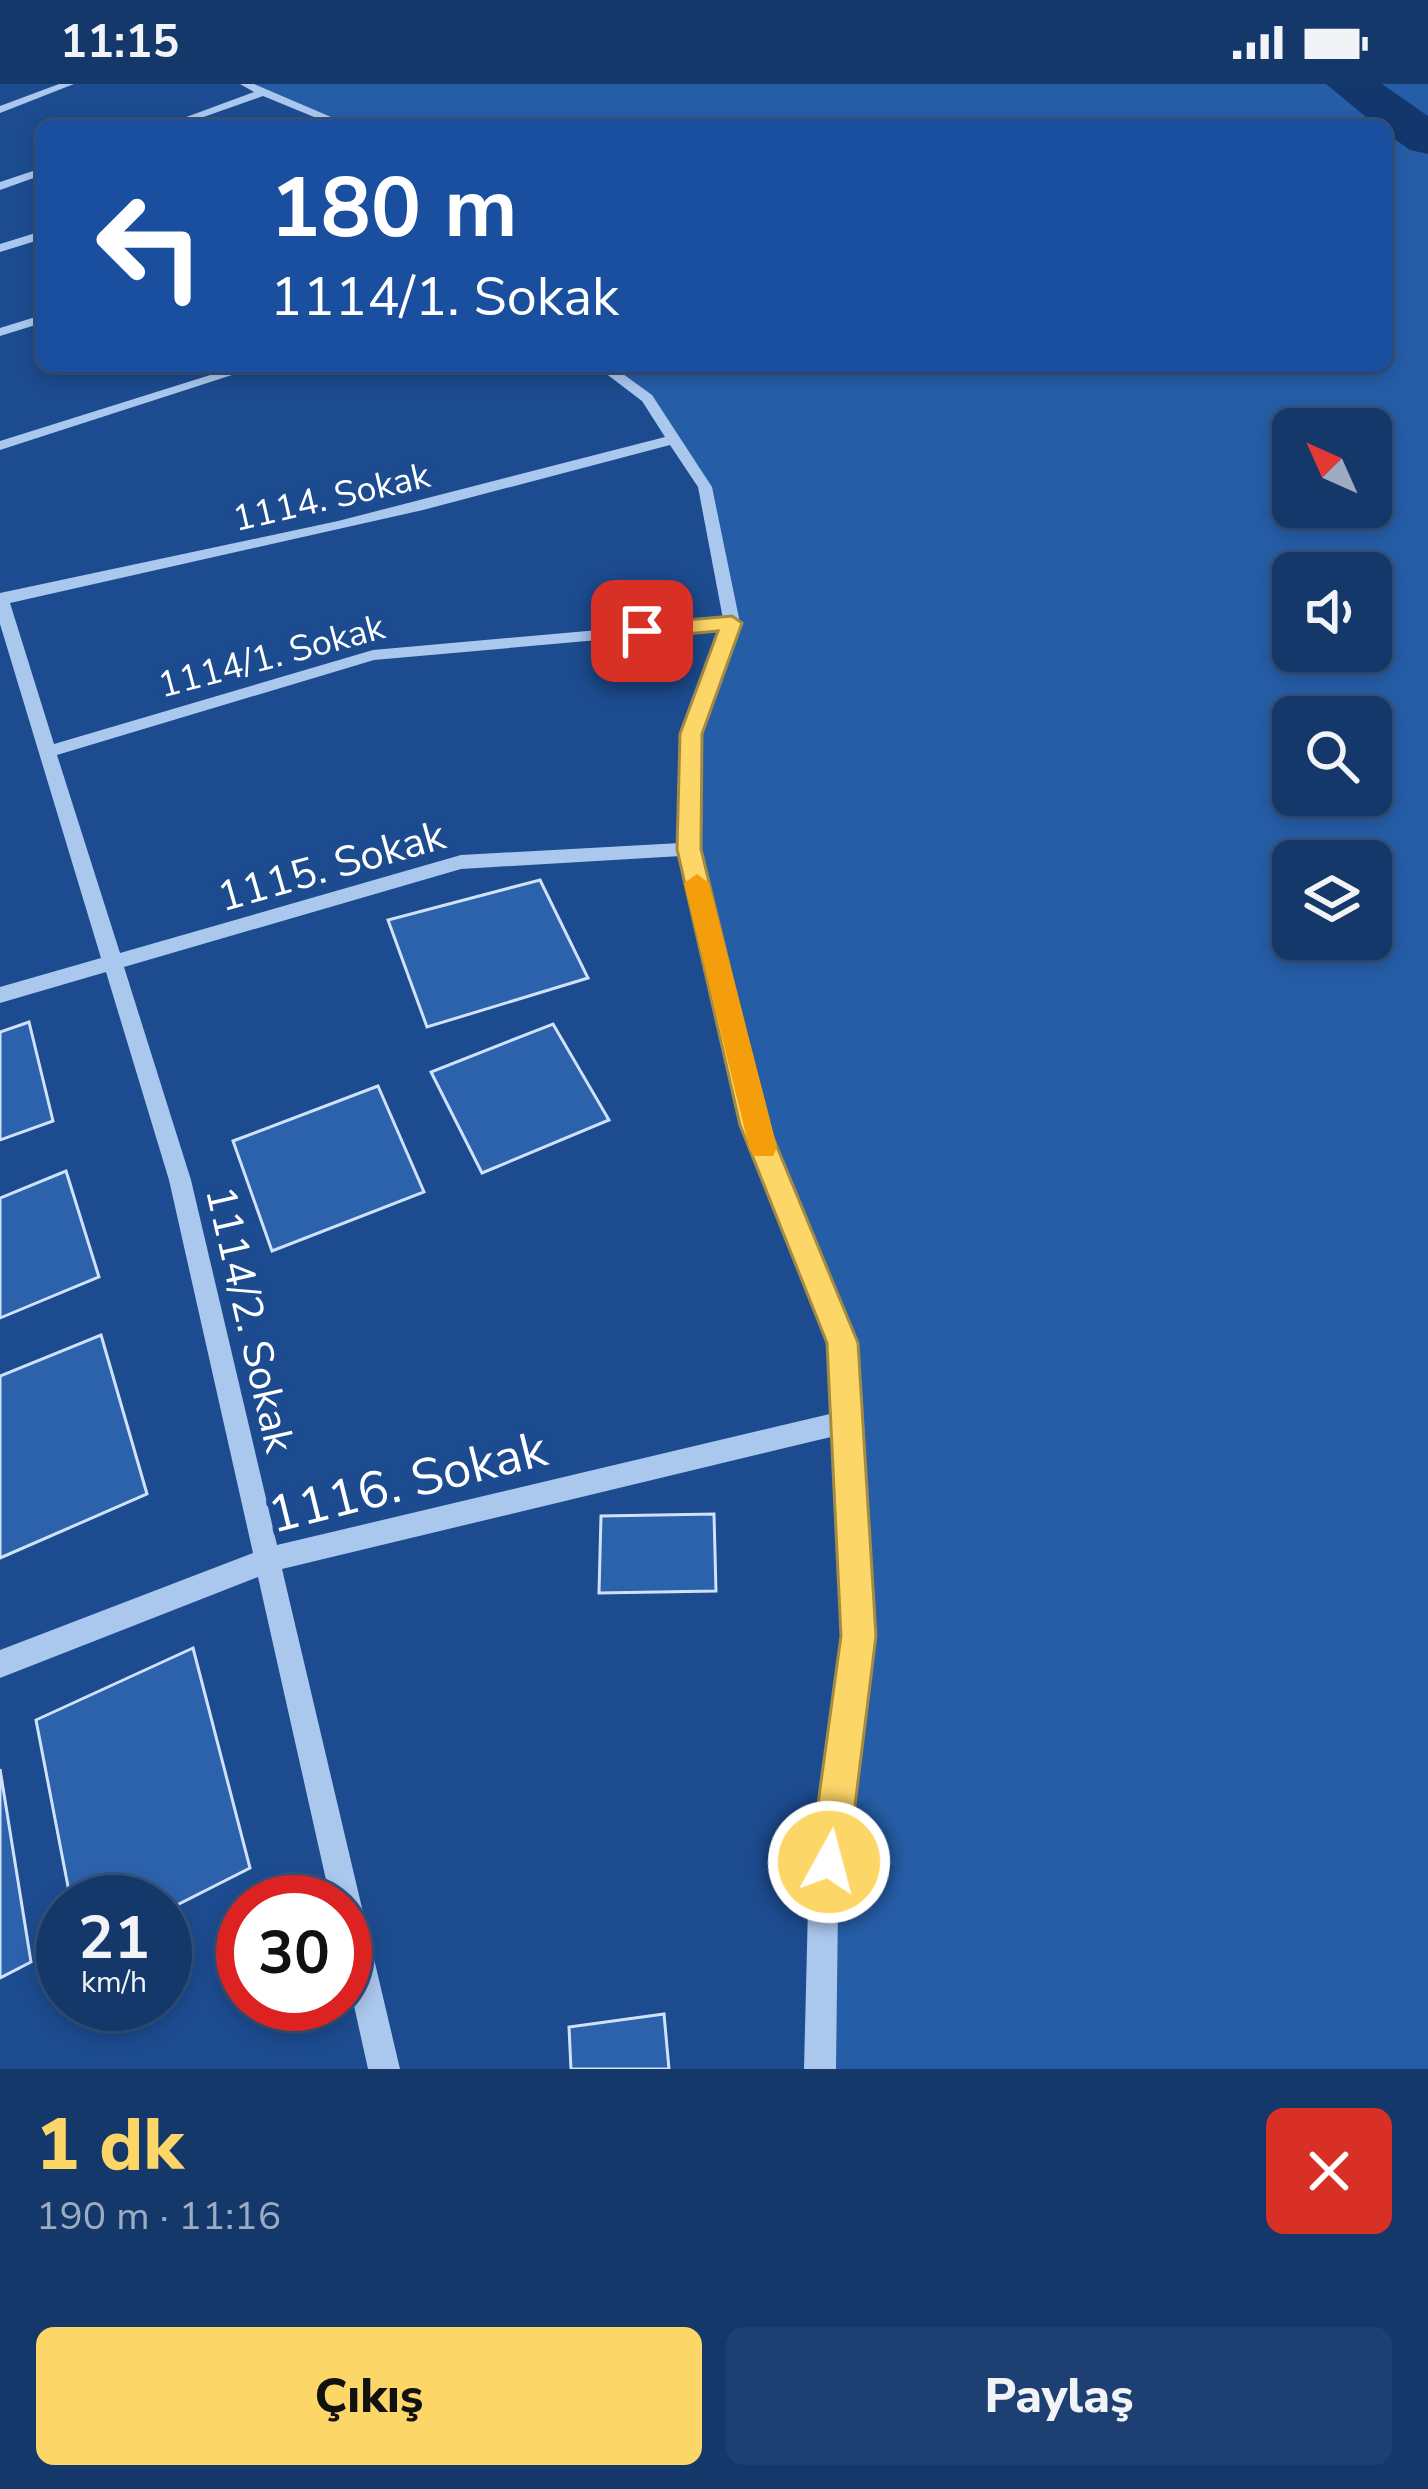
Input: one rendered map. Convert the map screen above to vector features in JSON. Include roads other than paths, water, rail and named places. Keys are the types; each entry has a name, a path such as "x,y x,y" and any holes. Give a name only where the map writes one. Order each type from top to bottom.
{"street":[{"path":"0,110 69,84"},
{"path":"245,84 331,120"},
{"path":"185,120 262,92"},
{"path":"0,186 36,173"},
{"path":"0,248 36,237"},
{"path":"0,332 36,321"},
{"path":"0,446 234,372"},
{"path":"611,372 646,398 705,487 732,623 691,734 689,849 754,1125 843,1343 858,1636 823,1907 820,2069"},
{"name":"1114. Sokak","path":"0,599 304,535 560,473 674,439"},
{"name":"1114/2. Sokak","path":"0,599 180,1180 384,2069"},
{"name":"1114/1. Sokak","path":"47,752 373,655 732,623"},
{"name":"1115. Sokak","path":"0,995 461,862 689,849"},
{"name":"1116. Sokak","path":"0,1664 267,1560 847,1422"}],"waterway":[{"path":"1350,84 1428,139"}]}
